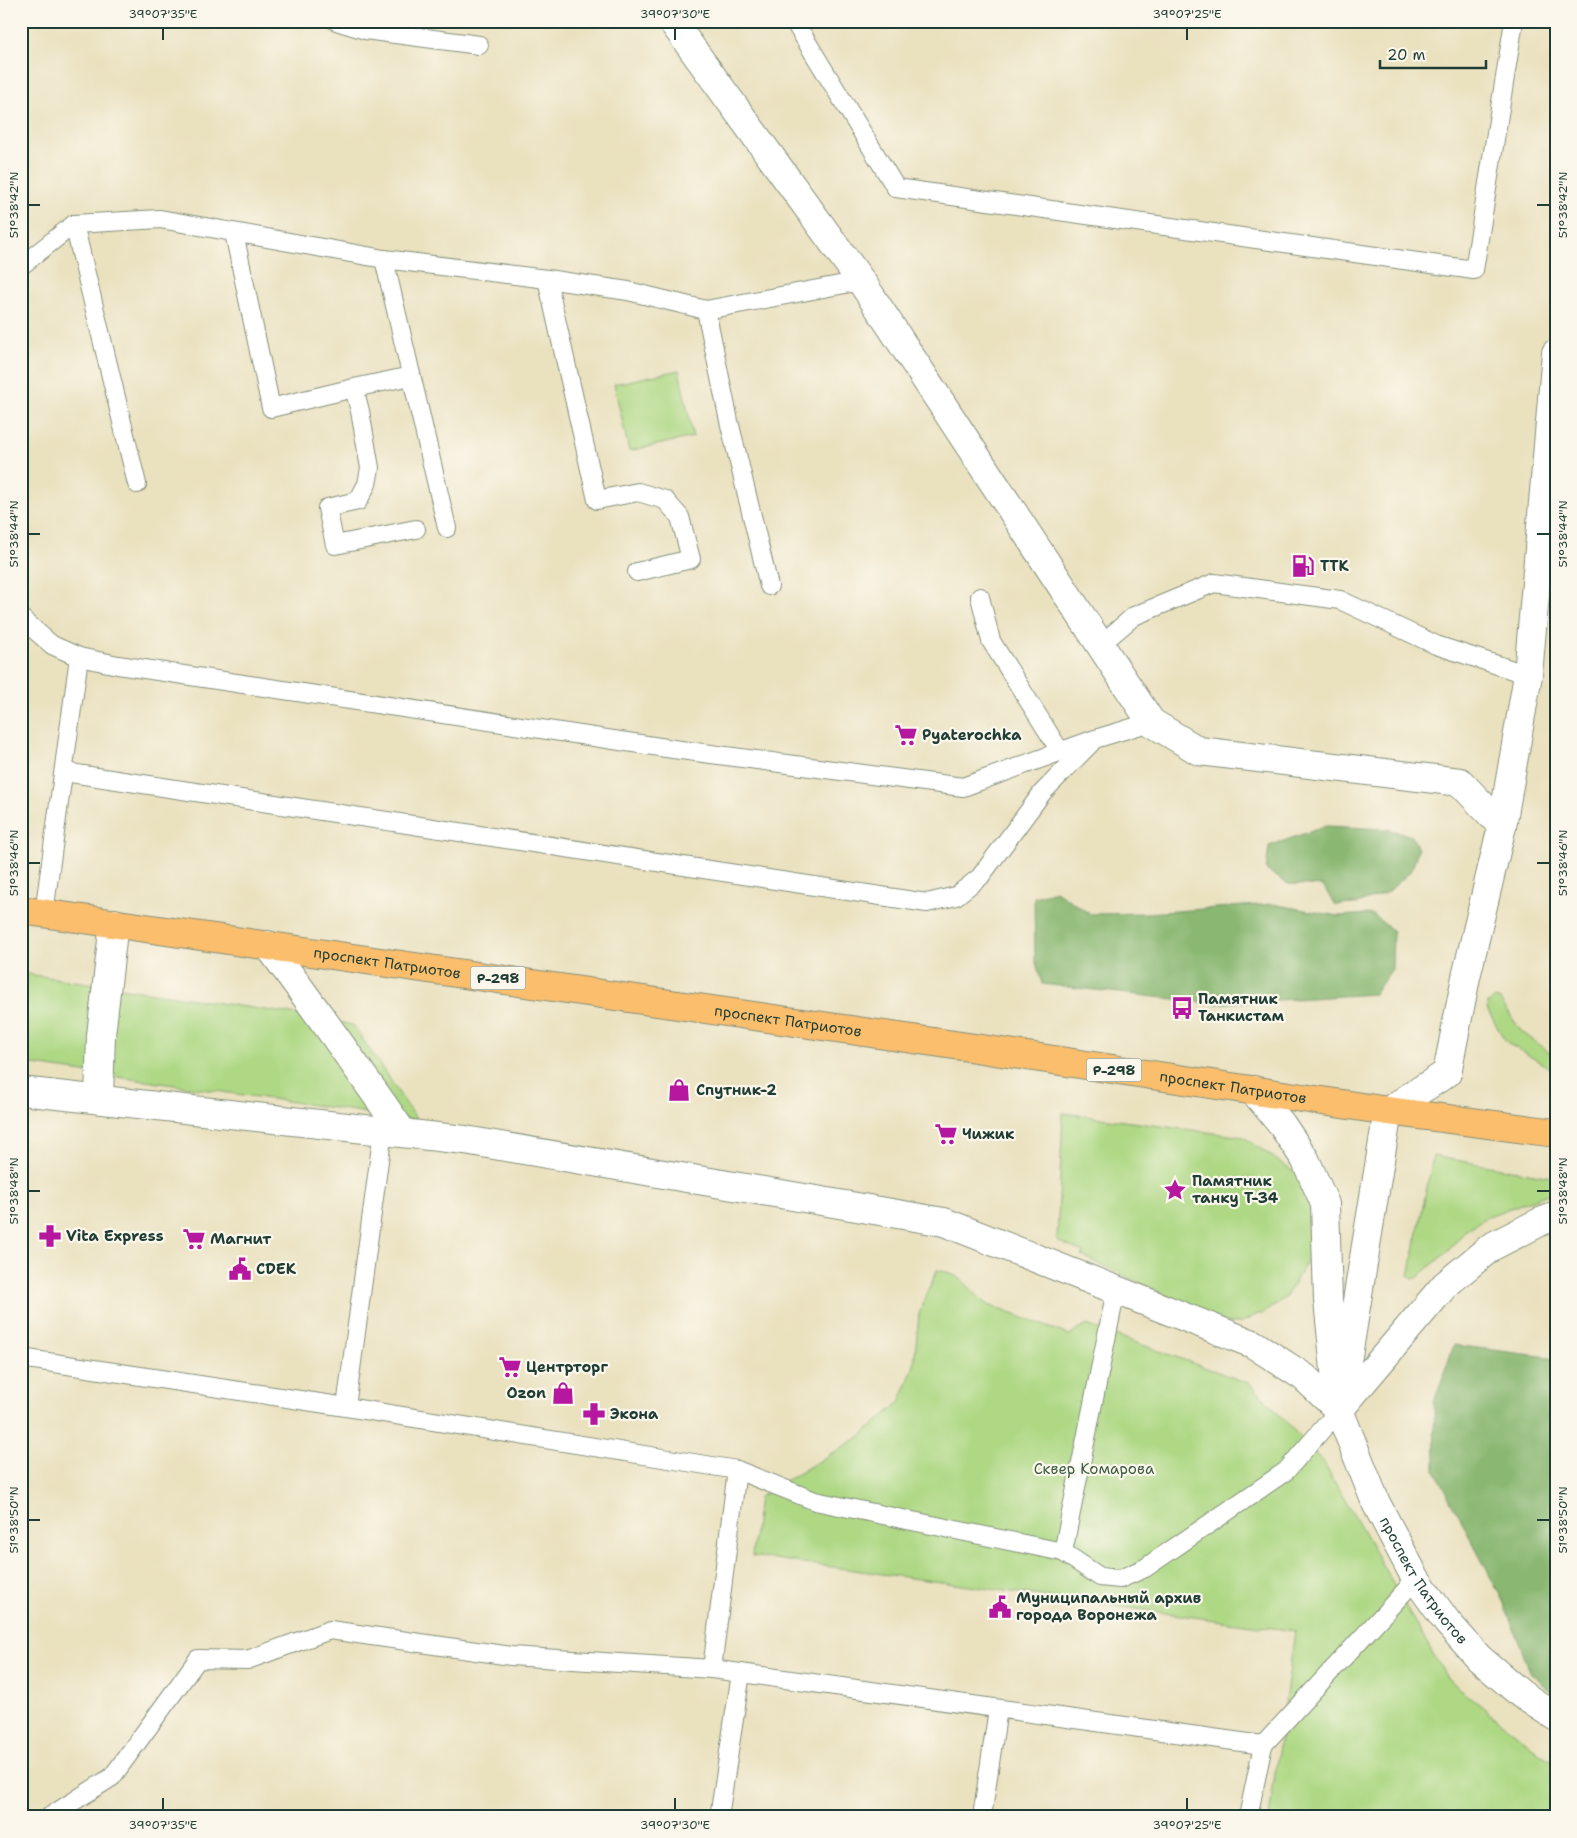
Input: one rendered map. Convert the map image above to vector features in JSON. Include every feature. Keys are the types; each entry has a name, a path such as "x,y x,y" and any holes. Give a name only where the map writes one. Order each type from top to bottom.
{"highway":[{"name":"проспект Патриотов","path":"33,912 1556,1134"}],"street":[{"path":"672,21 861,281 1151,722 1199,751 1460,782 1502,826"},
{"path":"1339,1410 1388,1110 1448,1073 1466,977 1502,826 1528,675 1556,353"},
{"path":"99,1099 101,1035 114,923"},
{"path":"268,945 339,1040 393,1132"},
{"path":"1253,1090 1282,1125 1304,1158 1325,1204 1328,1300 1339,1410"},
{"name":"проспект Патриотов","path":"21,1091 465,1140 944,1222 1253,1344 1304,1377 1339,1410 1376,1503 1394,1542 1416,1580 1479,1658 1522,1694 1556,1717"},
{"path":"1339,1410 1445,1285 1490,1247 1556,1216"}],"lane":[{"path":"336,21 365,30 479,45"},
{"path":"794,21 896,188 1474,270 1514,21"},
{"path":"21,266 74,224 160,220 384,259 628,291 706,310 861,281"},
{"path":"74,224 137,484"},
{"path":"234,232 271,408 411,376"},
{"path":"384,259 447,528"},
{"path":"546,279 597,500 638,492 665,500 680,517 691,559 637,572"},
{"path":"706,310 729,421 769,586"},
{"path":"354,388 370,468 367,484 358,501 327,508 335,545 416,529"},
{"path":"1100,645 1134,616 1214,583 1340,600 1436,645 1528,675"},
{"path":"980,597 991,641 1060,751"},
{"path":"21,618 52,645 79,657 118,665 664,748 963,787 1060,751 1151,722"},
{"path":"33,912 64,772 79,657"},
{"path":"64,772 927,903 956,896 980,877 1042,793 1095,739"},
{"path":"346,1407 393,1132"},
{"path":"1063,1552 1116,1290"},
{"path":"21,1358 346,1407 737,1470 815,1501 1063,1552 1100,1577 1120,1579 1145,1568 1286,1470 1339,1410"},
{"path":"712,1670 737,1470"},
{"path":"1248,1817 1263,1745 1416,1580"},
{"path":"49,1817 112,1777 198,1659 247,1660 330,1630 511,1656 741,1673 1263,1745"},
{"path":"719,1817 741,1673"},
{"path":"982,1817 998,1708"}],"green space":[{"path":"679,370 693,437 629,451 614,384"},
{"path":"1326,826 1387,829 1412,836 1418,849 1412,870 1388,892 1357,904 1335,905 1323,886 1288,884 1266,870 1269,846"},
{"path":"1056,891 1090,914 1148,913 1272,904 1338,916 1372,914 1393,931 1392,969 1374,994 1216,1004 1042,984 1035,959 1034,897"},
{"path":"21,973 312,1017 353,1025 417,1120 21,1063"},
{"path":"1496,998 1500,1000 1521,1031 1556,1058 1555,1070 1509,1044 1503,1037 1487,1009 1488,1003"},
{"path":"1063,1113 1244,1137 1304,1179 1318,1217 1316,1247 1285,1298 1262,1314 1258,1314 1240,1323 1226,1323 1082,1256 1083,1252 1057,1241"},
{"path":"1433,1156 1556,1178 1556,1191 1486,1217 1465,1231 1447,1252 1417,1278 1412,1279 1409,1276"},
{"name":"Сквер Комарова","path":"937,1270 950,1273 962,1280 986,1304 1069,1335 1087,1325 1251,1384 1323,1462 1447,1678 1542,1755 1556,1763 1556,1817 1269,1817 1295,1631 752,1556 759,1497 861,1436 900,1402 914,1365 919,1314"},
{"path":"1454,1345 1556,1358 1556,1695 1531,1674 1503,1601 1435,1471 1434,1402"}],"place":[{"name":"ТТК","path":"1303,566"},
{"name":"Pyaterochka","path":"906,735"},
{"name":"Памятник Танкистам","path":"1182,1008"},
{"name":"Спутник-2","path":"679,1090"},
{"name":"Чижик","path":"946,1134"},
{"name":"Памятник танку Т-34","path":"1175,1190"},
{"name":"Vita Express","path":"50,1236"},
{"name":"Магнит","path":"194,1239"},
{"name":"CDEK","path":"240,1269"},
{"name":"Центрторг","path":"510,1367"},
{"name":"Ozon","path":"563,1393"},
{"name":"Экона","path":"594,1414"},
{"name":"Муниципальный архив города Воронежа","path":"1000,1607"}]}
